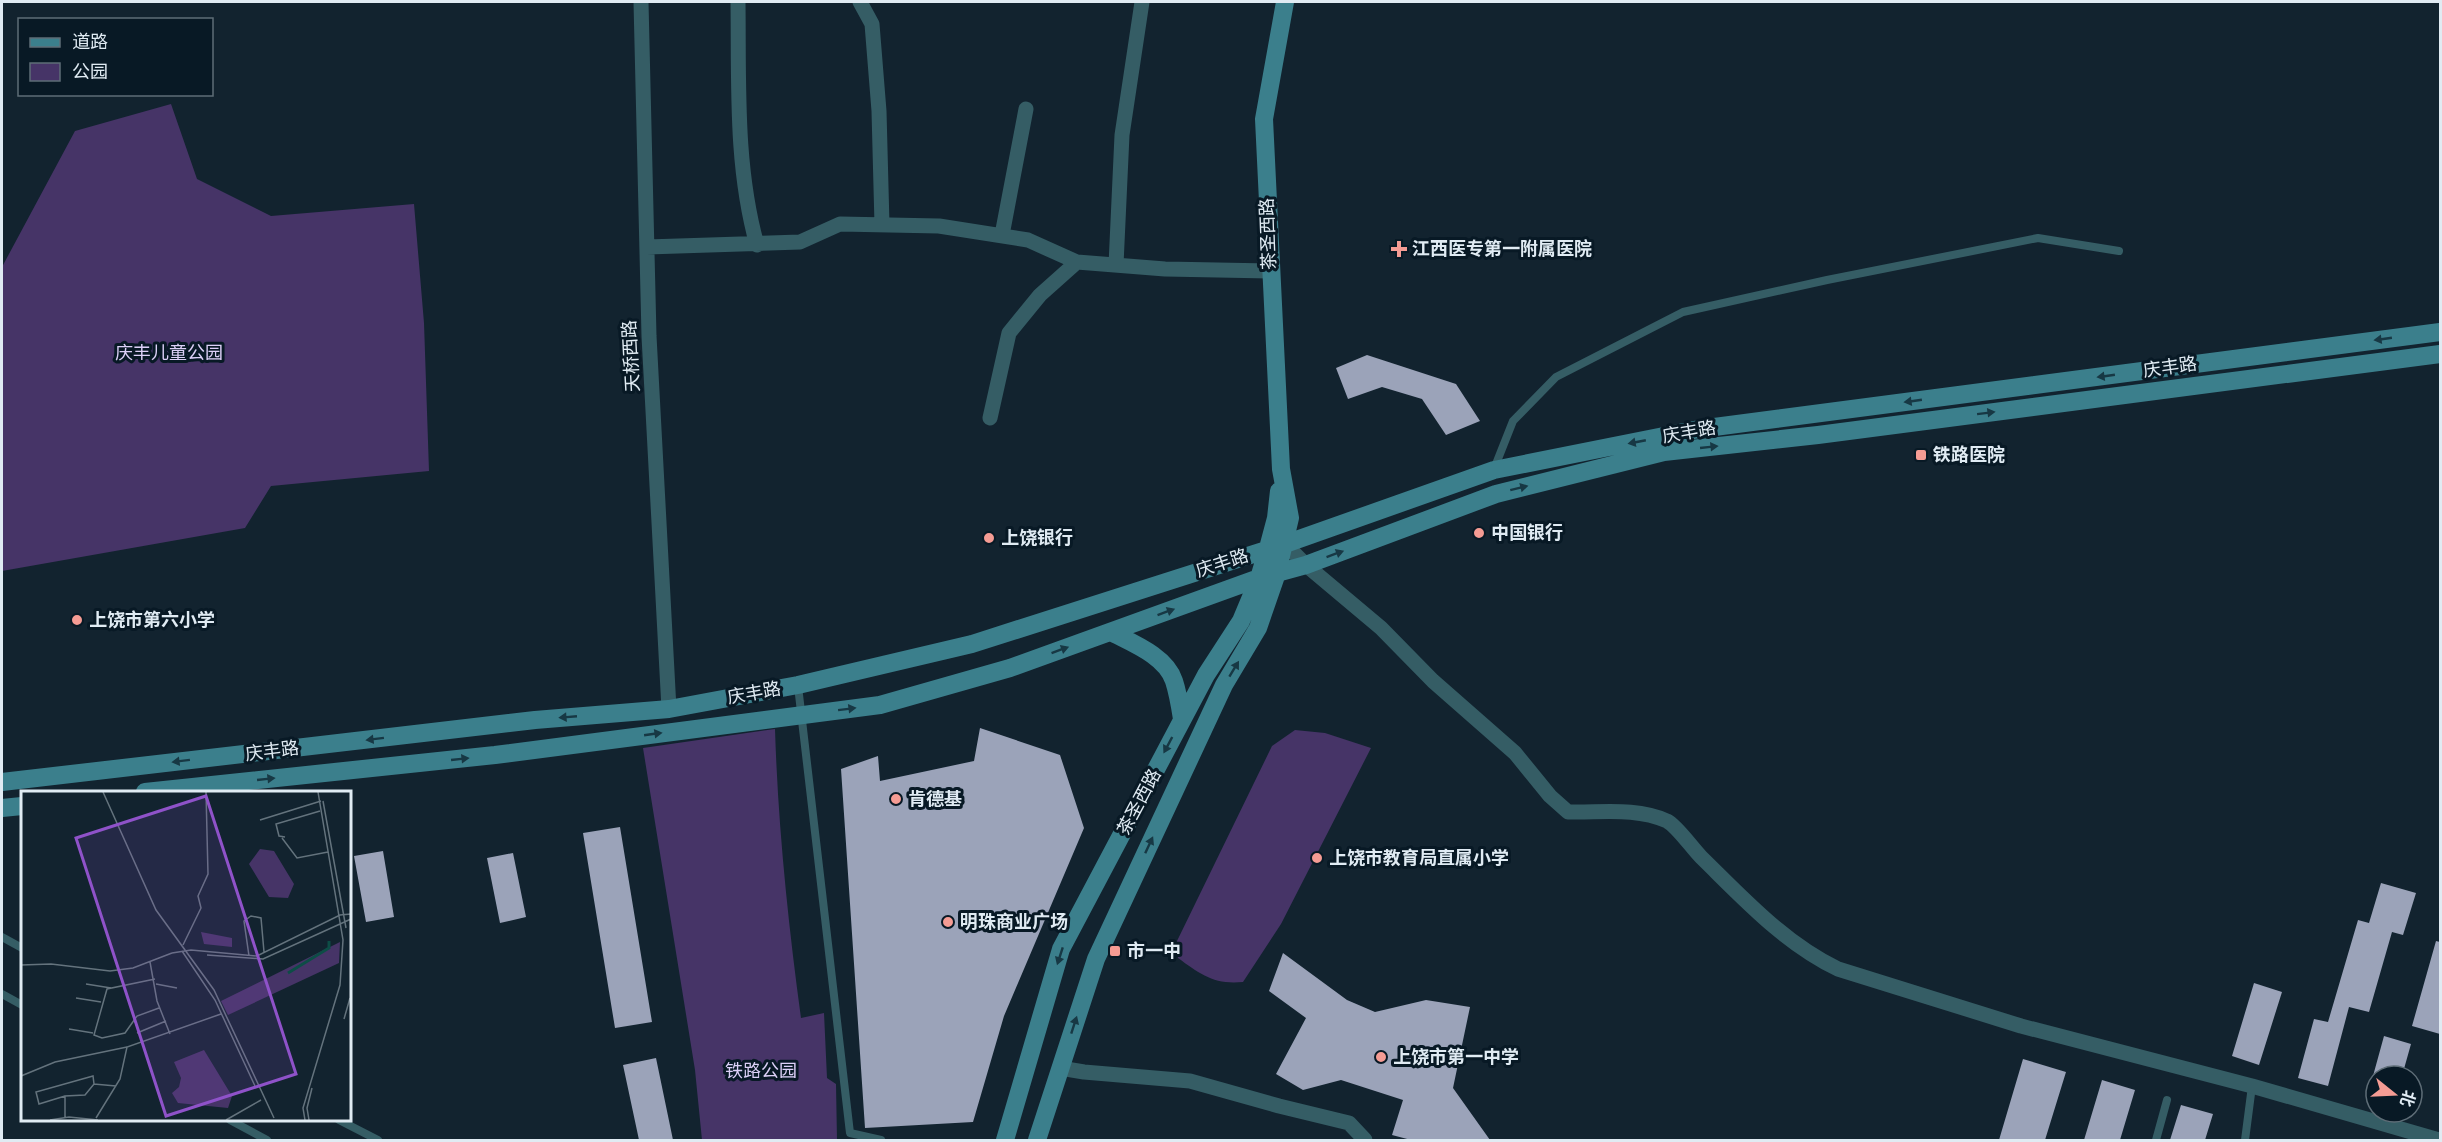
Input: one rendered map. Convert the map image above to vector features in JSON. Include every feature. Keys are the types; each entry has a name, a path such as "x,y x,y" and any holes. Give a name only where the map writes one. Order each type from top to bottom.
{"main road":[{"name":"茶圣西路","path":"1037,1140 1096,959 1224,685 1258,628 1268,576 1277,546 1290,518 1281,469 1264,119 1285,2"},
{"name":"庆丰路","path":"2,782 535,720 669,709 798,685 972,644 1277,546 1494,470 1699,429 2440,332"},
{"path":"154,791 495,755 880,705 1010,668 1268,576 1306,565 1496,494 1664,452 1818,435 2440,354"},
{"name":"茶圣西路","path":"1005,1140 1062,949 1206,675 1268,576"},
{"path":"1111,632 1156,656 1174,678 1182,719"},
{"path":"2,808 21,806"}],"street":[{"name":"天桥西路","path":"641,2 649,336 669,709"},
{"path":"738,2 740,128 746,207 757,245"},
{"path":"860,2 872,24 879,111 882,225"},
{"path":"1116,265 1122,135 1142,2"},
{"path":"1002,236 1026,109"},
{"path":"647,247 800,243 840,224 939,226 1028,240 1077,262 1165,269 1270,271"},
{"path":"990,418 1009,333 1040,295 1077,262"},
{"path":"1277,546 1306,565 1381,628 1434,681 1515,753 1550,795 1568,812 1638,811 1669,822 1691,848 1772,927 1818,959 1838,969 2021,1026 2252,1086 2439,1140"},
{"path":"1060,1068 1190,1081 1349,1123 1365,1140"}],"lane":[{"path":"1494,470 1513,421 1556,377 1683,312 1827,280 2038,238 2119,251"},
{"path":"798,685 851,1137 881,1140"},
{"path":"2,937 21,947"},
{"path":"2,994 21,1004"},
{"path":"2245,1140 2252,1086"},
{"path":"2156,1140 2167,1100"},
{"path":"234,1121 267,1140"},
{"path":"343,1121 378,1140"}],"green space":[{"name":"庆丰儿童公园","path":"171,104 197,179 271,216 414,204 424,323 429,471 271,486 245,528 2,571 2,267 75,131"},
{"name":"铁路公园","path":"775,729 784,874 801,1018 824,1013 827,1078 836,1084 837,1140 702,1140 695,1070 643,748"},
{"path":"1295,730 1325,733 1371,748 1281,924 1243,982 1215,980 1178,958 1177,941 1272,746"}],"building":[{"path":"1367,355 1456,384 1480,421 1446,435 1422,399 1382,387 1348,399 1336,368"},
{"name":"明珠商业广场","path":"980,728 1060,755 1084,828 1004,1016 973,1122 865,1128 841,769 878,756 880,781 974,761"},
{"path":"620,827 652,1022 615,1028 583,833"},
{"path":"383,851 394,917 366,922 354,856"},
{"path":"513,853 526,917 500,923 487,858"},
{"path":"2381,883 2416,893 2403,935 2392,932 2369,1012 2349,1007 2328,1086 2298,1078 2314,1019 2328,1022 2358,920 2369,923"},
{"path":"2436,941 2440,942 2440,1034 2412,1026"},
{"path":"1283,953 1347,1000 1375,1012 1426,1000 1470,1007 1453,1088 1490,1140 1411,1140 1392,1135 1403,1100 1341,1080 1303,1090 1276,1074 1306,1018 1269,991"},
{"path":"2254,983 2282,992 2259,1065 2232,1056"},
{"path":"2384,1036 2411,1044 2405,1064 2376,1064"},
{"path":"656,1058 673,1140 639,1140 623,1065"},
{"path":"2023,1059 2066,1072 2045,1140 1999,1140"},
{"path":"2102,1080 2135,1090 2120,1140 2084,1140"},
{"path":"2181,1105 2213,1114 2205,1140 2170,1140"}],"place":[{"name":"江西医专第一附属医院","path":"1399,249"},
{"name":"铁路医院","path":"1921,455"},
{"name":"中国银行","path":"1479,533"},
{"name":"上饶银行","path":"989,538"},
{"name":"上饶市第六小学","path":"77,620"},
{"name":"肯德基","path":"896,799"},
{"name":"上饶市教育局直属小学","path":"1317,858"},
{"name":"明珠商业广场","path":"948,922"},
{"name":"市一中","path":"1115,951"},
{"name":"上饶市第一中学","path":"1381,1057"}]}
